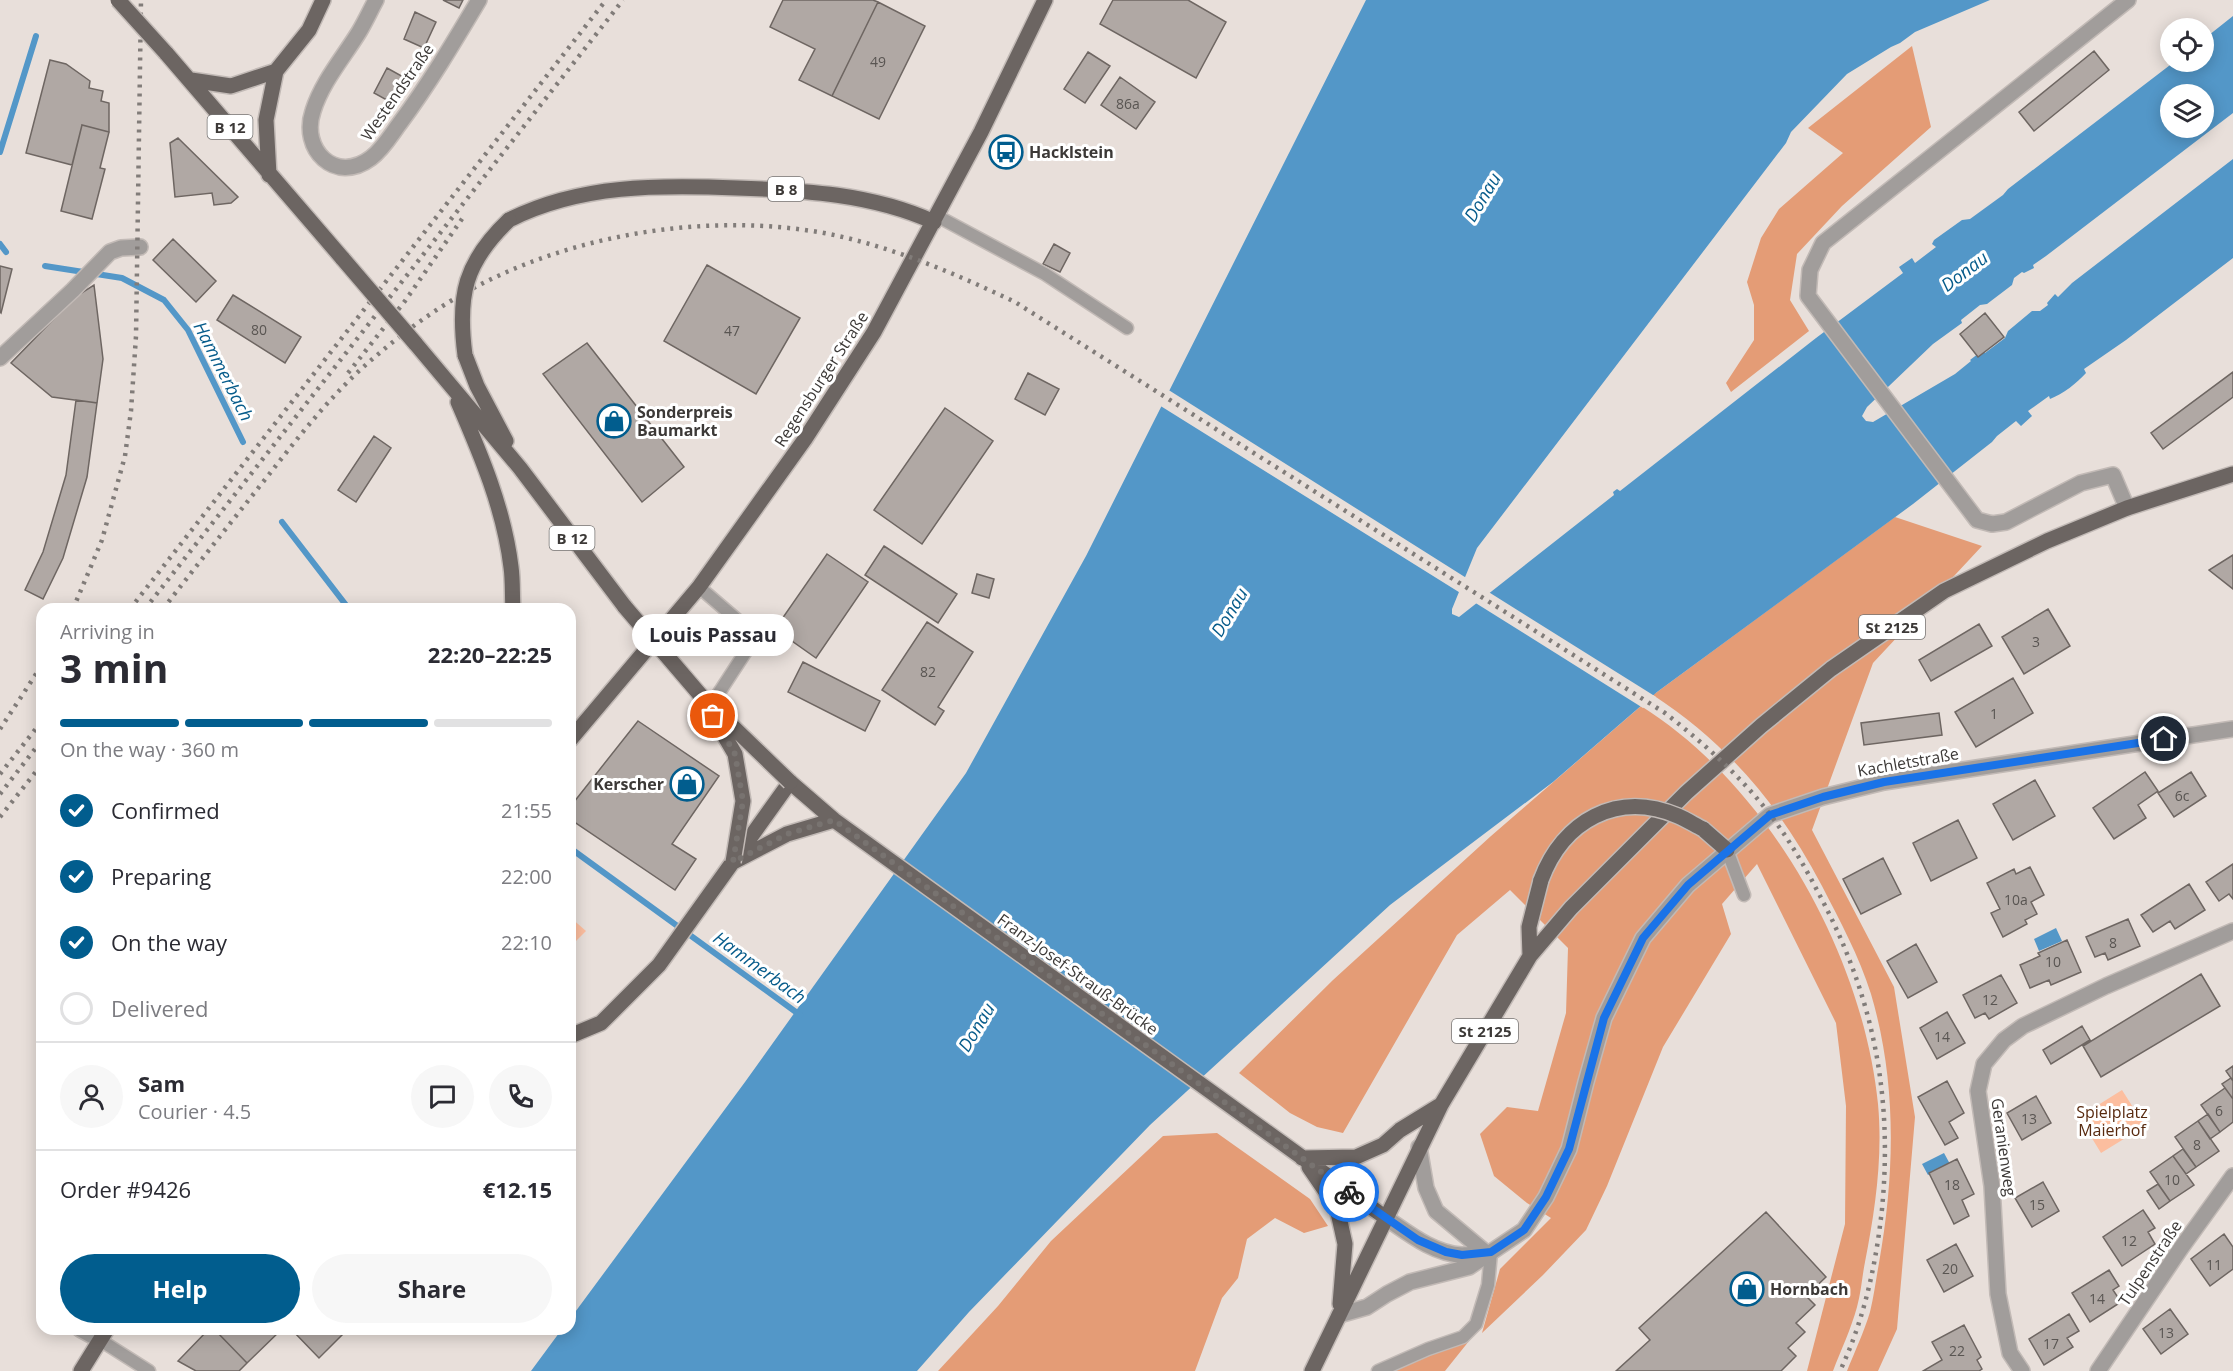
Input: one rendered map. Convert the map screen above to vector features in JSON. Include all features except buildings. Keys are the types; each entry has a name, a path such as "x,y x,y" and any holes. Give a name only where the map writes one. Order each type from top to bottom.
{"main road":[{"name":"B 12","path":"118,0 191,80 269,175 450,383 520,468 625,607 702,697 790,782 834,820"},
{"path":"269,175 266,120 276,71 309,30 323,0"},
{"name":"Regensburger Straße","path":"576,733 699,587 805,439 843,381 874,332 936,219 985,125 1045,0"},
{"path":"191,80 231,86 276,71"},
{"name":"B 8","path":"520,468 477,386 465,355 461,325 467,278 478,254 509,220 549,202 633,187 805,190 875,202 936,219"},
{"path":"450,383 480,452 503,528 511,568 513,603"},
{"name":"St 2125","path":"1312,1371 1440,1105 1530,956 1571,909 1686,794 1761,726 1831,669 1944,591 2046,541 2127,508 2233,474"},
{"path":"702,697 735,754 743,801 733,862"},
{"path":"576,1033 601,1023 659,965 790,782"},
{"path":"1530,956 1529,927 1541,880 1549,860 1570,832 1594,815 1614,808 1634,807 1677,815 1703,829 1727,850"},
{"path":"733,862 787,834 834,820"},
{"name":"Franz-Josef-Strauß-Brücke","path":"834,820 1386,1218"},
{"path":"1302,1158 1356,1157 1383,1145 1400,1130 1440,1105"},
{"path":"1302,1158 1337,1208 1345,1245 1339,1315"},
{"path":"81,1371 104,1335"}],"street":[{"name":"Westendstraße","path":"376,0 359,32 321,90 312,113 310,127 312,141 317,154 332,166 346,168 358,166 371,159 382,148 428,86 479,0"},
{"path":"2127,508 2113,475 2081,483 2006,522 1992,524 1977,520 1808,296 1810,270 1823,243 2128,0"},
{"path":"0,358 91,273 110,252 121,248 140,248"},
{"name":"Kachletstraße","path":"1339,1315 1367,1307 1387,1293 1410,1282 1469,1267 1488,1252 1524,1230 1546,1197 1569,1149 1604,1018 1643,938 1688,885 1770,815 1823,797 1884,782 2233,729"},
{"name":"Geranienweg","path":"2022,1371 2010,1353 1998,1294 1992,1186 1978,1091 1984,1064 2004,1040 2022,1026 2106,986 2233,931"},
{"path":"1419,1148 1426,1188 1436,1211 1488,1252"},
{"name":"Tulpenstraße","path":"2098,1371 2233,1176"},
{"path":"1386,1218 1418,1240 1446,1252 1462,1255 1488,1252"}],"lane":[{"path":"936,219 1045,274 1126,328"},
{"path":"698,725 756,636 699,587"},
{"path":"1727,850 1744,895"},
{"path":"1378,1371 1428,1349 1463,1337 1476,1324 1488,1285 1488,1252"},
{"path":"104,1335 150,1371"}],"green space":[{"path":"576,922 586,931 576,941"},
{"name":"Spielplatz Maierhof","path":"2122,1090 2145,1126 2101,1153 2079,1117"}],"shaded area":[{"path":"1912,46 1931,127 1842,206 1797,254 1790,300 1809,331 1731,392 1726,383 1754,340 1754,305 1747,282 1761,238 1779,209 1843,153 1808,128"},
{"path":"1895,517 1982,546 1873,663 1812,830 1894,987 1915,1117 1897,1329 1878,1371 1847,1371 1871,1306 1888,1195 1891,1128 1889,1094 1885,1060 1871,994 1855,952 1822,886 1789,829 1729,756 1680,714 1653,695"},
{"path":"1641,706 1687,740 1730,781 1768,828 1802,879 1830,934 1853,990 1869,1047 1878,1104 1879,1164 1872,1223 1858,1302 1833,1371 1807,1371 1845,1224 1846,1106 1836,1023 1757,864 1722,904 1731,934 1663,1047 1607,1186 1586,1230 1482,1333 1500,1269 1551,1218 1527,1203 1494,1176 1480,1134 1507,1107 1538,1111 1566,1013 1568,948 1510,890 1457,935 1343,1133 1317,1127 1290,1113 1239,1073 1333,980 1491,836"},
{"path":"1217,1133 1310,1199 1328,1226 1304,1233 1275,1218 1247,1239 1238,1278 1222,1298 1195,1371 938,1371 998,1306 1051,1241 1163,1136"},
{"path":"1469,1341 1445,1371 1389,1371"}],"water":[{"name":"Donau","path":"1366,0 1990,0 1915,32 1847,74 1791,132 1786,143 1477,548 1452,609 1452,614 1459,617 1614,495 1613,492 1617,489 1620,491 1903,273 1899,267 1912,258 1915,263 1936,247 1932,244 1934,240 1962,220 1970,219 2003,195 2161,72 2214,72 2214,31 2233,16 2233,113 2214,128 2214,84 2160,84 2160,138 2200,138 2033,265 2034,268 2014,278 2012,285 1961,320 1962,323 1933,344 1867,407 1862,416 1866,421 1873,422 1955,374 1983,350 1985,353 2005,338 2008,331 2032,311 2040,311 2048,305 2047,303 2055,294 2058,297 2072,283 2233,159 2233,258 2126,340 2084,369 2086,373 2070,388 2050,399 2049,396 2028,411 2032,416 2021,426 2016,421 1913,504 1657,692 1553,782 1390,905 1150,1125 969,1312 917,1371 531,1371 558,1335 576,1335 576,1311 745,1082 966,773 1086,556"},
{"path":"2056,928 2062,941 2039,951 2034,939"},
{"path":"1944,1153 1950,1164 1928,1175 1922,1164"}],"pier":[{"path":"1167,389 1468,579 1462,594 1159,405"},
{"path":"1487,591 1656,697 1643,708 1474,602"}],"waterway":[{"name":"Hammerbach","path":"0,152 36,36"},
{"name":"Hammerbach","path":"0,244 6,252"},
{"name":"Hammerbach","path":"45,266 122,278 164,300 188,330 243,442"},
{"name":"Hammerbach","path":"282,522 344,603"},
{"name":"Hammerbach","path":"576,852 800,1015"}],"railway":[{"path":"76,603 102,540 125,456 131,411 136,336 141,0"},
{"path":"135,603 606,0"},
{"path":"150,603 623,0"},
{"path":"348,373 405,301 464,216"},
{"path":"168,603 292,445 346,383 387,347 432,313 468,291 508,271 595,242 687,227 734,225 779,227 824,233 874,245 992,291 1015,302 1665,713 1723,763 1764,807 1798,856 1838,932 1866,1008 1881,1086 1885,1167 1879,1230 1862,1312 1840,1371"},
{"path":"0,729 36,674"},
{"path":"0,774 36,729"},
{"path":"0,794 36,748"},
{"path":"0,817 36,772"}],"way so far":[{"path":"713,716 735,754 743,801 733,862 787,834 834,820 1349,1192"}],"place":[{"name":"Hacklstein","path":"1006,152"},
{"name":"Sonderpreis Baumarkt","path":"614,421"},
{"name":"Louis Passau","path":"713,716"},
{"name":"Kerscher","path":"687,784"},
{"name":"Hornbach","path":"1747,1289"}],"route":[{"path":"1349,1192 1418,1240 1446,1252 1462,1255 1491,1252 1524,1230 1546,1197 1569,1149 1604,1018 1643,938 1688,885 1770,815 1823,797 1884,782 2164,739"}]}
